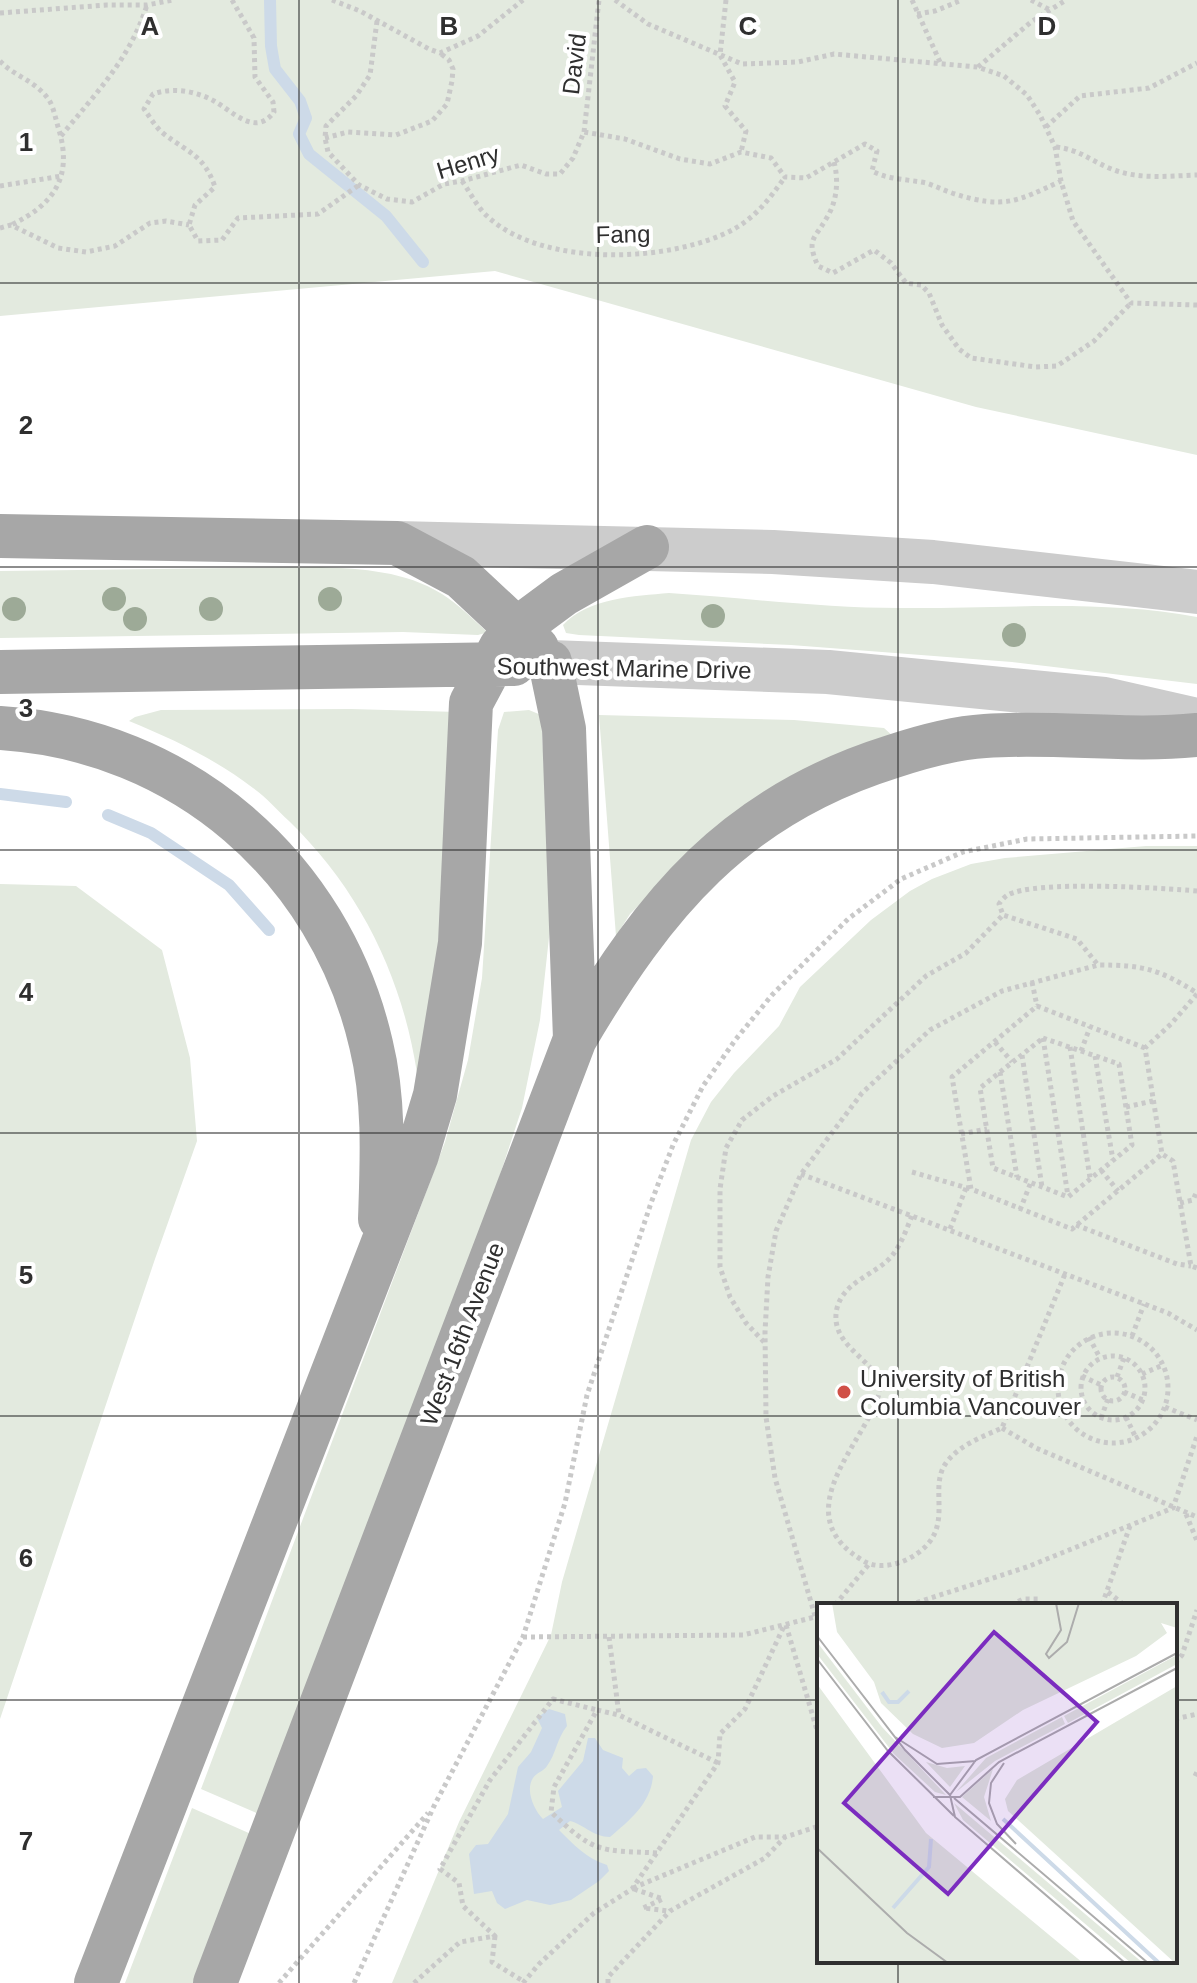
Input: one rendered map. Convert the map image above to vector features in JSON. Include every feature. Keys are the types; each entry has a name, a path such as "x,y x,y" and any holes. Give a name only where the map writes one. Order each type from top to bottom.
{"main road":[{"path":"0,536 397,543 461,577 518,628 550,662"},
{"path":"96,1983 417,1155 435,1095 460,943 471,703 501,647 518,628 564,594 647,547"},
{"name":"Southwest Marine Drive","path":"0,672 490,666 550,662"},
{"name":"West 16th Avenue","path":"215,1983 575,1039 564,729 550,662"},
{"path":"0,728 79,739 108,748 177,780 245,829 295,880 349,973 372,1046 383,1135 379,1254"},
{"path":"575,1039 607,985 648,926 695,872 754,824 810,788 863,766 920,748 982,736 1197,735"}],"street":[{"path":"397,543 647,547 933,562 1197,592"},
{"name":"Southwest Marine Drive","path":"550,662 828,672 1104,699 1197,720"}],"path":[{"path":"0,13 147,5 173,0"},
{"path":"232,0 254,38 255,77 273,102 274,112 267,121 255,123 241,119 212,100 185,91 165,90 153,94 144,109 162,132 190,149 210,173 215,187 195,205 189,225 198,241 222,240 238,218 318,214 357,186"},
{"path":"332,0 377,21 429,49 440,53 449,60 453,69 447,104 432,121 396,135 348,132 325,138 326,126 356,96 370,75 377,21"},
{"path":"440,53 478,36 523,0"},
{"name":"David","path":"584,132 599,0"},
{"path":"615,0 648,24 742,64 798,62 834,54 977,67 1004,76 1027,95 1046,127 1055,147 1073,221 1131,303"},
{"path":"726,0 720,55 735,82 725,106 746,131 741,152"},
{"path":"912,0 941,63"},
{"path":"917,14 935,11 962,0"},
{"path":"1031,0 1050,10"},
{"path":"977,67 1031,22 1066,0"},
{"path":"61,136 122,61 139,30 147,5"},
{"path":"0,61 31,81 50,102 61,136 64,160 63,175 45,204 32,215 0,228"},
{"path":"1046,127 1080,96 1149,88 1197,63"},
{"path":"584,132 625,139 680,159 710,164 741,152 771,158 785,177 806,178 865,144 877,151 872,171 1001,205 1061,181"},
{"name":"Henry","path":"325,138 328,152 357,186 387,199 412,202 444,184 521,165 546,174 560,174 573,158 584,132"},
{"path":"1055,147 1075,150 1109,167 1143,177 1197,175"},
{"path":"834,162 837,186 833,204 828,218 814,234 812,245 818,266 833,273 874,250 891,263 906,283 921,285 929,293 942,325 959,349 971,358 1012,361 1036,367 1057,366 1094,341 1131,303 1197,305"},
{"path":"0,186 63,175"},
{"name":"Fang","path":"462,181 486,216 511,233 541,245 604,255 635,256 684,247 733,230 762,209 785,177"},
{"path":"11,225 58,248 86,252 115,246 150,223 166,221 189,225"},
{"path":"354,1983 434,1806 523,1637 565,1503 587,1395 673,1145 703,1086 736,1039 772,995 859,911 901,879 963,852 1027,839 1197,836"},
{"path":"1003,915 999,904 1007,895 1030,888 1154,887 1197,891"},
{"path":"1003,915 1077,939 1098,965"},
{"path":"765,1343 746,1323 730,1297 720,1267 720,1189 726,1148 742,1120 773,1096 837,1059 926,976 966,953 1003,915"},
{"path":"523,1637 743,1635 817,1616 775,1478 766,1417 768,1277 776,1231 801,1174 862,1093 930,1030 1002,991 1098,965 1129,965 1160,971 1197,994 1145,1048"},
{"path":"1032,982 1037,1006"},
{"path":"1037,1006 1145,1048"},
{"path":"950,1229 969,1189 952,1077 1037,1006"},
{"path":"1081,1051 1090,1027"},
{"path":"1043,1038 1119,1064 1132,1145 1068,1197"},
{"path":"1043,1038 980,1088 993,1168 1068,1197"},
{"path":"1043,1038 1068,1197"},
{"path":"995,1041 1012,1062"},
{"path":"1070,1047 1090,1178"},
{"path":"1076,1225 1177,1264 1194,1267 1173,1161 1162,1154 1145,1048"},
{"path":"1021,1054 1042,1187"},
{"path":"1095,1056 1113,1161"},
{"path":"1000,1072 1017,1177"},
{"path":"1126,1107 1153,1101"},
{"path":"961,1134 987,1129"},
{"path":"912,1172 969,1189 1072,1229 1162,1154"},
{"path":"1101,1170 1118,1191"},
{"path":"801,1174 1168,1313 1197,1330"},
{"path":"1020,1210 1031,1182"},
{"path":"1180,1203 1193,1200 1197,1191"},
{"path":"912,1216 892,1256 845,1291 837,1309 839,1330 852,1351 875,1374 880,1385 875,1404 827,1498 828,1518 839,1541 869,1564 881,1567 908,1559 926,1544 938,1528 944,1466 955,1453 970,1443 1002,1428 1065,1274"},
{"path":"1132,1336 1144,1304"},
{"path":"1118,1332 1132,1336 1145,1342 1163,1365 1167,1379 1165,1407 1148,1431 1136,1438 1110,1443 1085,1437 1071,1426 1062,1411 1057,1395 1061,1369 1075,1347 1089,1337 1118,1332"},
{"path":"1089,1337 1100,1358"},
{"path":"1100,1358 1124,1358 1138,1367 1142,1375 1143,1400 1133,1413 1118,1420 1093,1414 1083,1401 1082,1376 1092,1362 1100,1358"},
{"path":"1117,1377 1124,1358"},
{"path":"1142,1375 1163,1365"},
{"path":"1082,1376 1101,1385"},
{"path":"1101,1385 1109,1377 1117,1377 1122,1381 1124,1392"},
{"path":"1101,1385 1108,1399 1118,1399 1124,1392"},
{"path":"1124,1392 1143,1400"},
{"path":"1101,1418 1108,1399"},
{"path":"1062,1411 1083,1401"},
{"path":"1165,1407 1197,1420"},
{"path":"1126,1417 1136,1438"},
{"path":"1002,1428 1036,1448 1197,1517"},
{"path":"924,1603 1027,1567 1173,1508 1197,1436"},
{"path":"1186,1513 1197,1541"},
{"path":"1103,1603 1131,1525"},
{"path":"837,1603 869,1564"},
{"path":"1108,1592 1122,1603"},
{"path":"1015,1603 1034,1597 1039,1603"},
{"path":"1177,1661 1182,1655 1197,1610"},
{"path":"785,1624 817,1730"},
{"path":"632,1889 718,1763 720,1734 745,1709 785,1624"},
{"path":"609,1636 619,1715"},
{"path":"495,1936 463,1906 459,1883 440,1869 490,1780 553,1699 619,1715 718,1763"},
{"path":"597,1710 554,1787 551,1812 583,1842 603,1851 658,1853"},
{"path":"1177,1719 1197,1714"},
{"path":"279,1983 434,1806"},
{"path":"495,1936 492,1962 523,1982 594,1913 632,1889 755,1837 785,1837 817,1827"},
{"path":"608,1983 608,1977 670,1911 765,1858 785,1837"},
{"path":"632,1889 663,1899 643,1908 670,1911"},
{"path":"414,1983 460,1942 495,1936"}],"shaded area":[{"path":"0,0 1197,0 1197,455 976,407 495,271 0,316"},
{"path":"321,567 368,570 413,580 448,598 486,631 478,635 403,632 0,638 0,571"},
{"path":"669,593 871,608 1123,608 1197,617 1197,684 1012,662 791,645 579,635 566,633 563,625 585,609 599,604 627,597"},
{"path":"161,710 458,712 450,943 417,1073 401,1002 389,969 357,905 337,876 289,821 258,792 193,750 129,721"},
{"path":"529,710 541,715 552,910 540,1020 522,1108 494,1193 261,1815 201,1789 445,1142 468,1060 482,978 498,730 504,712"},
{"path":"599,715 794,720 884,728 894,737 673,871 630,914 616,936"},
{"name":"University of British Columbia Vancouver","path":"1146,846 1197,846 1197,1983 392,1983 459,1822 551,1635 562,1582 691,1140 711,1102 779,1026 800,987 871,920 910,891 971,864 1005,858"},
{"path":"0,884 76,886 162,950 190,1058 197,1141 0,1719"},
{"path":"192,1808 251,1834 194,1983 125,1983"}],"water":[{"path":"549,1709 565,1714 567,1726 546,1768 534,1776 531,1783 532,1800 543,1819 562,1807 558,1791 583,1761 588,1738 595,1738 603,1750 623,1758 622,1768 629,1776 637,1769 646,1768 653,1776 651,1786 644,1803 610,1837 570,1821 559,1830 587,1855 607,1865 609,1871 599,1881 571,1900 550,1905 527,1900 505,1909 497,1903 492,1891 474,1894 469,1854 476,1845 488,1844 508,1814 518,1767 531,1752 542,1728 537,1718"}],"waterway":[{"path":"270,0 275,69 300,101 306,118 299,134 309,154 386,216 423,262"},
{"path":"0,794 66,802"},
{"path":"108,815 151,833 229,885 269,930"}],"place":[{"name":"University of British Columbia Vancouver","path":"844,1392"}]}
